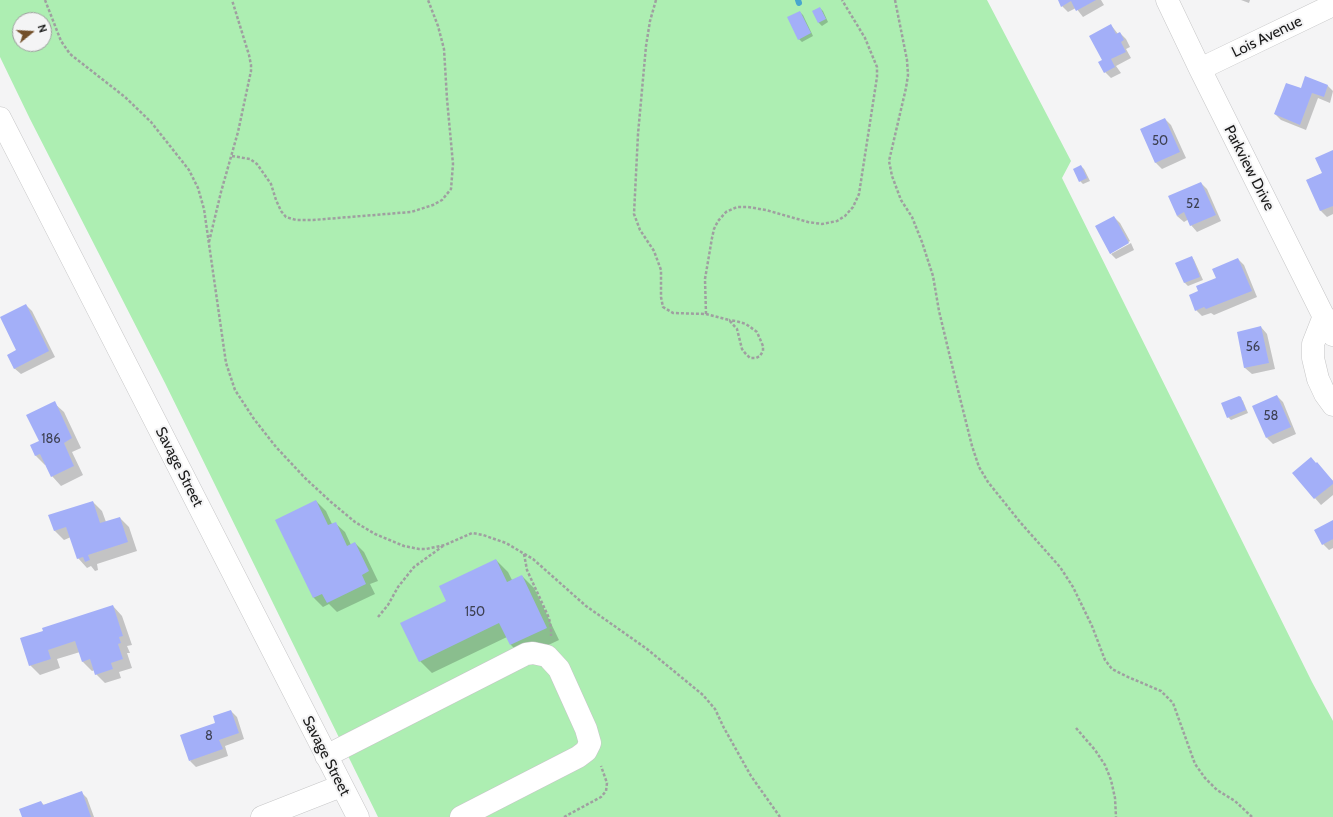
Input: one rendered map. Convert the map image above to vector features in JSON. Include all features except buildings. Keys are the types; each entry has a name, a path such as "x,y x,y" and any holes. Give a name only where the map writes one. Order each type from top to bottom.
{"street":[{"name":"Parkview Drive","path":"1167,0 1333,335"},
{"name":"Lois Avenue","path":"1200,69 1333,5"},
{"name":"Savage Street","path":"0,118 358,817"},
{"path":"1324,316 1312,344 1313,358 1318,379 1333,405"},
{"path":"326,756 526,654 533,653 547,656 559,669 586,729 590,743 586,751 578,757 462,817"},
{"path":"262,817 341,786"}],"path":[{"path":"45,0 61,41 70,54 125,97 151,122 189,170 198,188 204,209 226,363 235,390 254,419 276,446 306,478 355,522 375,534 404,546 426,549 445,545"},
{"path":"209,244 221,192 238,132 251,71 251,65 232,0"},
{"path":"232,156 250,159 257,164 271,184 281,211 286,217 296,220 411,212 433,205 442,200 451,188 453,164 444,49 438,26 428,0"},
{"path":"656,0 650,21 646,46 638,134 634,214 640,230 654,251 661,270 661,297 663,307 673,313 706,314 746,324 757,332 763,346 763,351 760,356 750,358 745,353 742,349 736,329 729,320"},
{"path":"706,314 706,278 712,238 718,221 726,212 737,207 748,207 822,224 837,221 845,216 853,207 859,194 877,77 877,67 875,59 865,38 842,0"},
{"path":"895,0 906,52 908,75 889,161 892,176 901,200 912,217 933,276 939,311 972,446 980,467 988,482 1020,522 1060,567 1073,587 1092,626 1106,660 1112,669 1161,691 1172,703 1195,764 1205,778 1217,790 1235,801 1252,817"},
{"path":"378,617 388,605 398,587 414,567 445,545 472,533 506,543 533,558 586,606 647,649 703,695 715,709 751,776 780,817"},
{"path":"524,554 527,570 550,623 551,644 547,656"},
{"path":"1076,728 1095,750 1105,765 1111,780 1116,817"},
{"path":"564,817 601,797 606,791 607,784 598,760 587,748"}],"green space":[{"path":"0,0 987,0 1071,161 1062,178 1312,682 1333,721 1333,817 378,817 165,383 30,119 0,57"}]}
